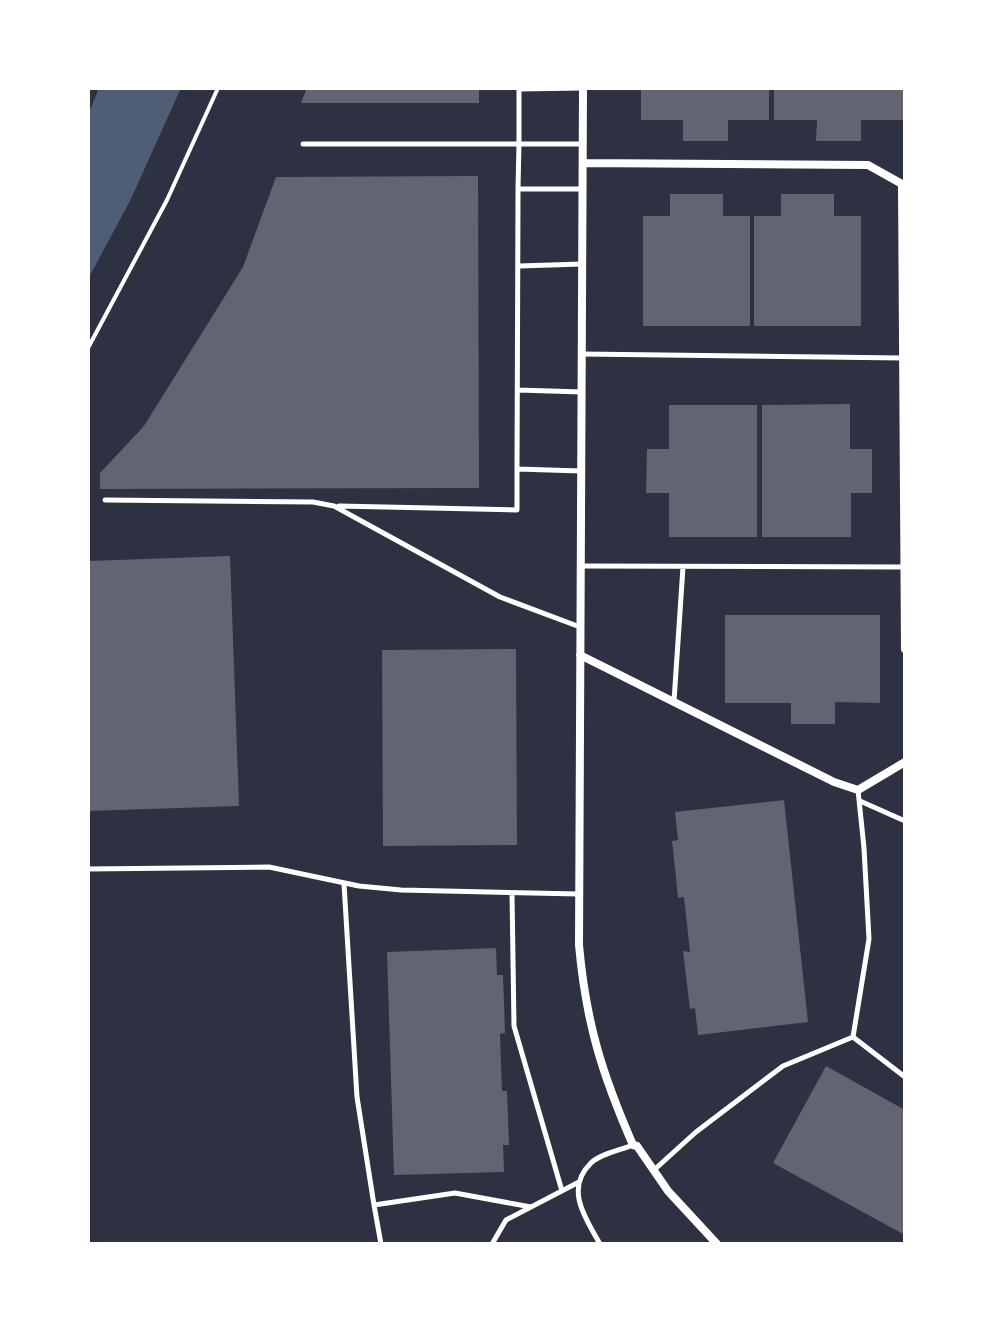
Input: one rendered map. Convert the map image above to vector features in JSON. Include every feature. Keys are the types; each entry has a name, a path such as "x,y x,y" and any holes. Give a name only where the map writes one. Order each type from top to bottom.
{"street":[{"path":"583,88 579,894 583,994 596,1051 633,1145 637,1146 676,1200 717,1244"},
{"path":"583,163 868,165 904,180 905,649"},
{"path":"580,655 834,782 858,790 905,762"}],"lane":[{"path":"105,500 313,502 334,506 517,510 519,89 583,88"},
{"path":"303,144 584,144"},
{"path":"518,189 583,189"},
{"path":"519,266 583,264"},
{"path":"582,354 903,358"},
{"path":"518,390 583,392"},
{"path":"517,469 582,471"},
{"path":"334,506 500,597 580,627"},
{"path":"581,566 905,567"},
{"path":"674,702 683,567"},
{"path":"853,1037 869,939 858,790"},
{"path":"859,801 905,821"},
{"path":"88,869 269,867 344,883 414,891 579,894"},
{"path":"344,883 357,1097 381,1244"},
{"path":"512,893 514,1026 562,1191"},
{"path":"853,1037 905,1077"},
{"path":"654,1171 696,1132 783,1066 853,1037"},
{"path":"600,1244 578,1203 580,1182 592,1162 633,1145"},
{"path":"492,1244 506,1220 580,1182"},
{"path":"374,1205 455,1193 531,1207"}],"path":[{"path":"88,348 167,200 218,88"}],"water":[{"path":"99,88 181,88 130,201 88,279 88,115"}],"building":[{"path":"307,88 479,88 479,103 301,103"},
{"path":"641,88 769,88 769,120 728,120 728,141 683,141 683,120 641,120"},
{"path":"774,88 903,88 903,120 861,120 861,141 816,141 817,120 774,120"},
{"path":"478,176 479,488 100,489 100,473 144,426 243,267 276,177"},
{"path":"670,194 723,194 723,216 750,216 750,326 643,326 643,216 670,216"},
{"path":"781,194 834,194 834,216 861,216 861,326 754,326 754,216 781,216"},
{"path":"850,404 850,449 872,449 872,493 851,493 851,537 762,537 762,405"},
{"path":"669,405 757,405 757,537 669,537 669,493 646,493 647,449 669,449"},
{"path":"230,556 239,806 88,811 88,561"},
{"path":"725,615 880,615 880,703 835,702 835,724 791,724 791,703 725,703"},
{"path":"516,649 517,845 383,846 382,650"},
{"path":"784,800 808,1022 698,1035 695,1008 690,1009 683,951 690,952 684,897 678,898 672,841 678,840 675,812"},
{"path":"496,948 497,975 503,975 505,1033 500,1034 502,1091 507,1091 509,1145 503,1145 504,1172 394,1175 387,952"},
{"path":"826,1066 905,1110 905,1235 773,1163"}]}
